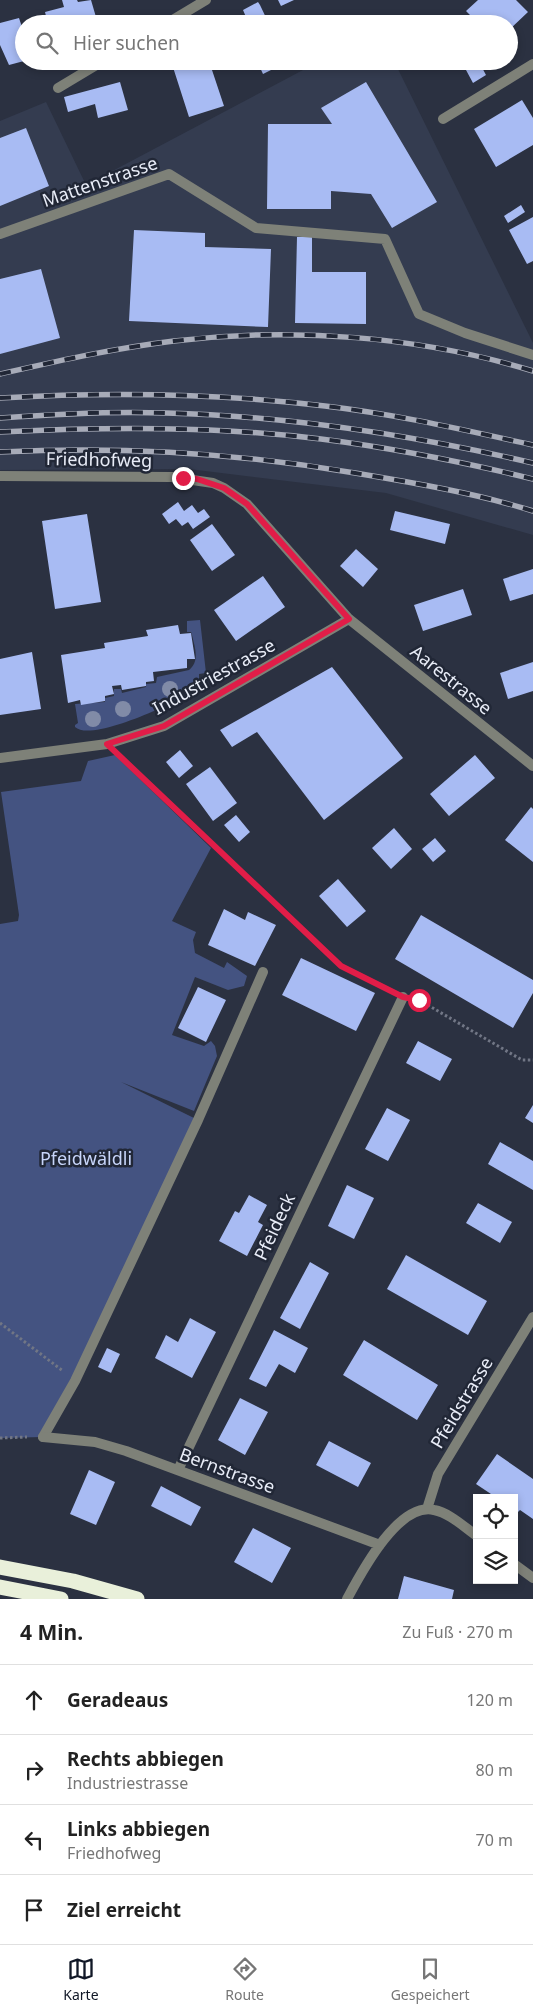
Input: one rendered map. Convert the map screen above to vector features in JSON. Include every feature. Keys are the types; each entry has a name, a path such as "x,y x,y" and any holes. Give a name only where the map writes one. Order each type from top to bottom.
{"highway":[{"path":"0,1568 73,1580 138,1599"},
{"path":"0,1587 61,1599"}],"street":[{"path":"181,15 206,0"},
{"path":"443,119 533,64"},
{"path":"58,88 88,70"},
{"name":"Mattenstrasse","path":"0,234 169,174 256,228 385,239 419,314 465,333 533,354"},
{"name":"Friedhofweg","path":"0,476 172,477 213,483 229,491 247,504 349,619"},
{"name":"Industriestrasse","path":"0,758 107,744 164,726 349,619"},
{"name":"Aarestrasse","path":"349,619 533,766"},
{"path":"43,1437 76,1380 198,1120 263,972"},
{"name":"Pfeideck","path":"178,1470 403,997"},
{"name":"Pfeidstrasse","path":"427,1509 438,1474 533,1317"},
{"name":"Bernstrasse","path":"43,1437 94,1442 178,1470 380,1545"},
{"path":"347,1599 380,1545 404,1518 427,1509 443,1512 473,1533"},
{"path":"518,1567 533,1578"}],"path":[{"path":"107,744 341,966 403,997 419,1000 522,1060 533,1060"},
{"path":"0,1323 76,1380"},
{"path":"0,1438 43,1437"}],"shaded area":[{"path":"303,70 398,70 533,343 533,535 386,493 189,469 0,470 0,121 46,102 86,185"}],"green space":[{"path":"200,620 206,673 199,674 199,684 208,683 208,685 162,708 120,724 85,731 75,727 78,723 75,704 105,702 105,698 114,696 114,689 121,689 122,693 146,687 146,684 156,683 157,677 189,670 195,663 196,654 191,632 187,632 187,621"},
{"name":"Pfeidwäldli","path":"115,755 211,848 172,921 196,932 193,940 195,953 224,968 227,962 247,976 244,986 228,990 195,977 172,1035 204,1046 211,1041 215,1046 217,1056 194,1111 121,1082 198,1120 43,1437 0,1438 0,924 18,921 19,915 1,792 81,781 88,761"}],"building":[{"path":"62,0 77,0 78,2 91,0 95,15 46,15 45,12 64,7"},
{"path":"278,0 294,0 281,6"},
{"path":"478,0 516,0 528,12 518,21 518,15 470,15 466,11"},
{"path":"258,2 265,15 245,15 243,10"},
{"path":"15,19 15,63 9,65 0,45 0,23"},
{"path":"174,70 212,70 224,106 189,117"},
{"path":"261,70 271,70 263,74"},
{"path":"466,70 483,70 486,75 473,83"},
{"path":"120,82 128,110 98,118 95,104 68,112 64,97"},
{"path":"366,82 437,202 392,228 371,194 331,191 331,209 267,209 268,124 332,124 321,108"},
{"path":"522,100 533,118 533,145 496,167 474,129"},
{"path":"26,128 49,186 0,206 0,138"},
{"path":"521,205 525,212 508,223 504,216"},
{"path":"533,217 533,261 527,264 509,230"},
{"path":"134,230 205,233 205,247 271,249 268,327 129,321"},
{"path":"297,237 312,237 312,272 366,272 366,324 295,323"},
{"path":"41,269 60,338 0,354 0,279"},
{"path":"178,502 184,511 192,505 198,513 204,509 210,517 193,529 188,522 182,526 176,519 169,524 162,514"},
{"path":"395,511 450,524 445,544 390,530"},
{"path":"87,514 101,602 55,609 42,521"},
{"path":"212,524 235,555 212,571 190,540"},
{"path":"356,549 378,569 363,587 340,566"},
{"path":"533,569 533,594 510,601 503,579"},
{"path":"263,576 285,607 236,641 214,610"},
{"path":"463,589 472,615 423,631 414,605"},
{"path":"178,625 180,634 191,633 195,659 187,659 187,668 153,672 154,681 146,682 146,686 122,690 121,685 112,686 114,694 105,696 105,701 81,705 80,700 68,703 61,655 105,648 104,643 148,636 146,630"},
{"path":"32,652 41,709 0,715 0,659"},
{"path":"533,662 533,691 508,699 500,673"},
{"path":"332,667 403,758 324,820 257,732 232,747 220,730"},
{"path":"180,750 193,766 179,778 166,762"},
{"path":"475,755 495,778 449,816 430,794"},
{"path":"210,767 237,803 213,821 186,784"},
{"path":"531,807 533,809 533,862 505,840"},
{"path":"236,815 250,832 239,842 224,825"},
{"path":"394,828 412,849 391,869 372,848"},
{"path":"435,838 446,851 433,862 422,849"},
{"path":"338,879 366,911 347,927 319,896"},
{"path":"224,909 245,920 248,912 276,925 255,966 208,945"},
{"path":"421,915 533,980 533,993 513,1028 395,959"},
{"path":"301,958 375,993 356,1031 282,995"},
{"path":"198,987 226,1000 206,1042 178,1028"},
{"path":"418,1041 452,1059 440,1081 406,1063"},
{"path":"533,1105 533,1123 525,1118"},
{"path":"387,1108 410,1120 388,1161 365,1149"},
{"path":"500,1142 533,1161 533,1190 488,1164"},
{"path":"347,1185 374,1198 354,1239 328,1226"},
{"path":"249,1195 267,1205 258,1222 263,1225 247,1256 219,1241 235,1211 239,1213"},
{"path":"478,1203 512,1222 500,1243 466,1223"},
{"path":"406,1255 487,1301 468,1335 387,1289"},
{"path":"310,1262 329,1273 300,1329 280,1318"},
{"path":"190,1318 216,1332 192,1378 155,1358 166,1335 178,1342"},
{"path":"274,1330 308,1348 295,1373 279,1364 266,1387 249,1379"},
{"path":"364,1340 438,1385 417,1420 343,1375"},
{"path":"107,1348 120,1354 111,1373 98,1367"},
{"path":"240,1398 268,1412 245,1455 218,1440"},
{"path":"329,1441 371,1463 358,1487 316,1465"},
{"path":"497,1454 533,1479 533,1519 520,1510 518,1512 518,1494 491,1494 476,1484"},
{"path":"89,1470 115,1482 96,1525 70,1514"},
{"path":"161,1486 201,1507 191,1526 151,1506"},
{"path":"253,1528 291,1548 272,1583 234,1562"},
{"path":"404,1576 454,1590 452,1599 398,1599"}],"railway":[{"path":"0,374 130,347 174,341 264,335 310,335 401,342 490,359 533,371"},
{"path":"0,398 122,394 244,398 351,409 455,428 533,445"},
{"path":"0,418 125,412 259,418 396,436 533,463"},
{"path":"0,432 160,429 281,435 401,451 533,479"},
{"path":"0,452 45,450 134,451 267,460 422,485 489,499 533,511"}],"route":[{"path":"183,478 213,483 234,494 247,504 349,619 164,726 107,744 341,966 403,997 419,1000"}]}
